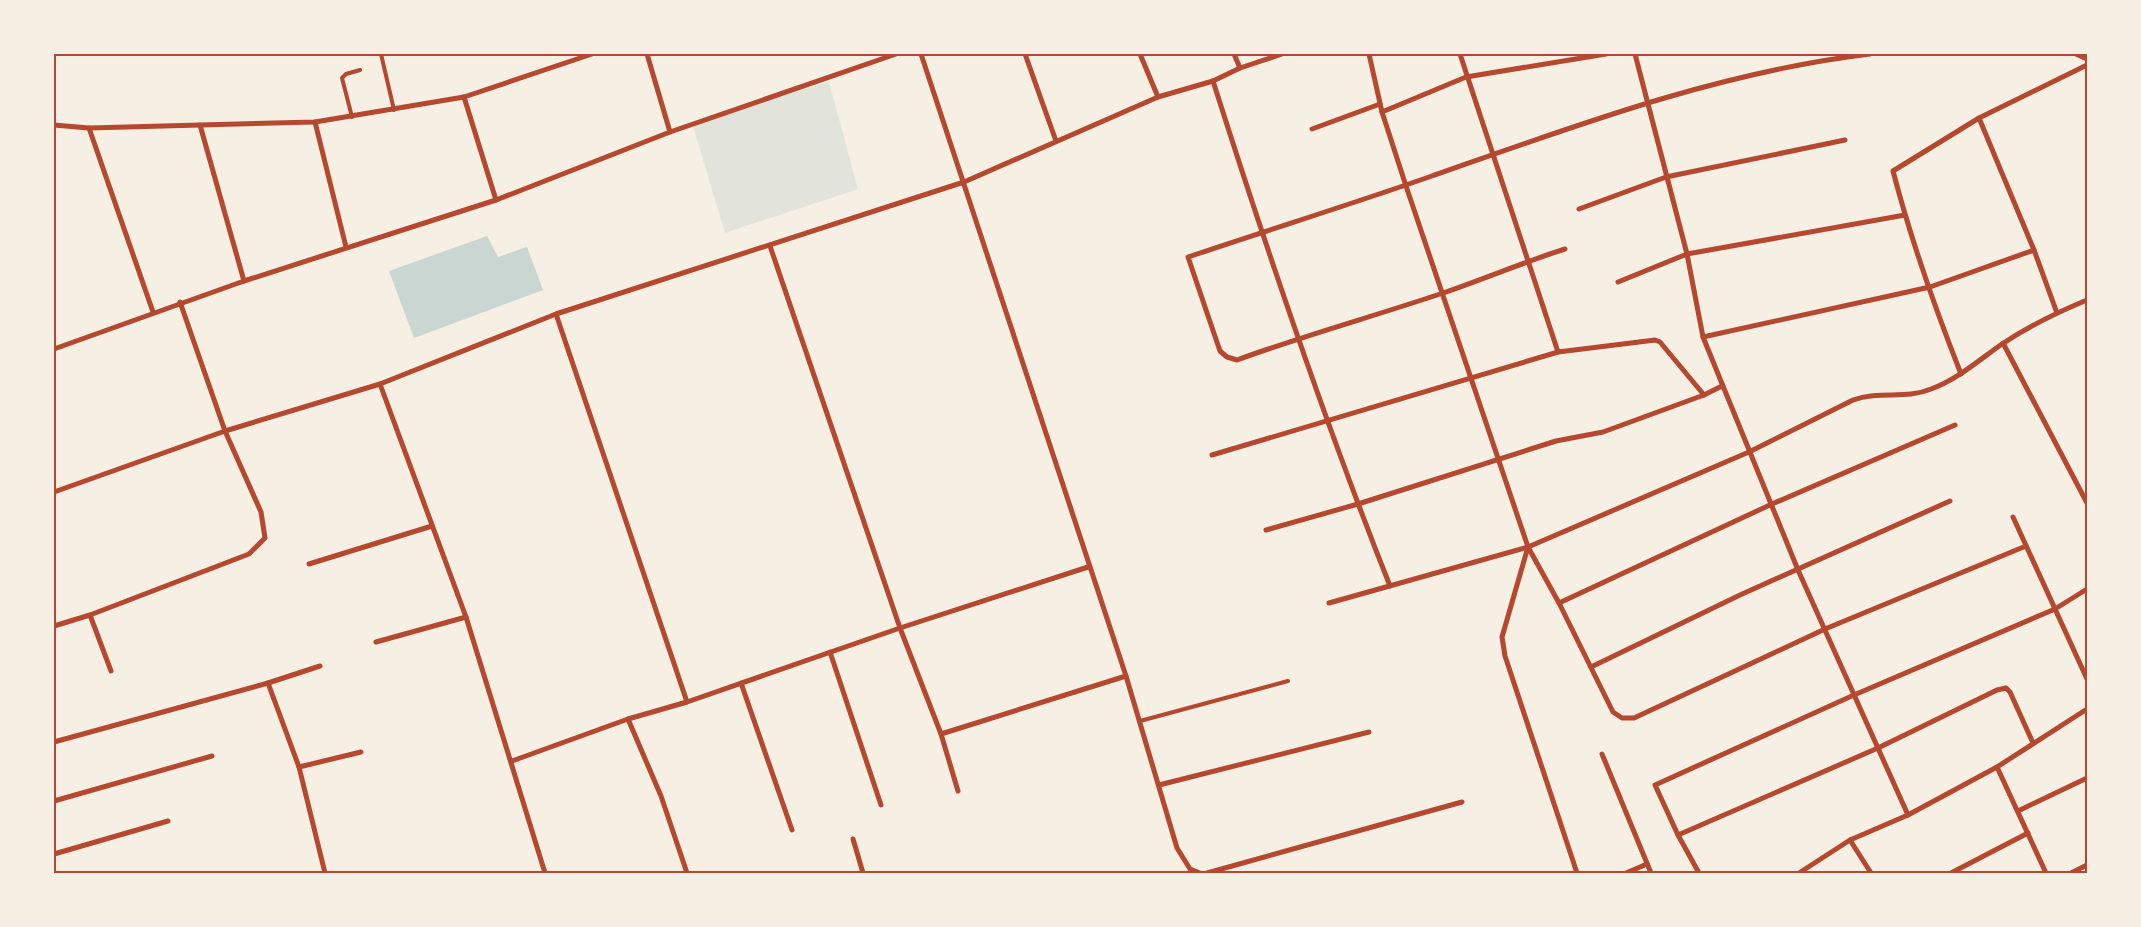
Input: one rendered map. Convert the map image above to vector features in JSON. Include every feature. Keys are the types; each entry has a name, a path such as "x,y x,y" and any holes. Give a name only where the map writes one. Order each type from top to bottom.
{"street":[{"path":"54,125 88,128 315,122 464,97 592,54"},
{"path":"647,54 670,132"},
{"path":"54,348 180,302 496,200 670,132 896,54"},
{"path":"921,54 1088,567 1126,676 1177,848 1190,869 1200,873"},
{"path":"1025,54 1056,141"},
{"path":"1140,54 1158,97"},
{"path":"1234,54 1240,68"},
{"path":"54,492 225,431 380,384 556,314 964,182 1158,97 1213,81 1240,68 1282,54"},
{"path":"1369,54 1382,112 1528,547 1560,603 1613,712 1622,718 1634,718 1825,629 2026,546"},
{"path":"1460,54 1558,352"},
{"path":"1382,112 1466,77 1606,54"},
{"path":"1635,54 1646,104 1688,254 1703,336 1798,570 1908,815"},
{"path":"1565,249 1529,260 1443,293 1298,337 1237,360 1227,357 1220,350 1188,256 1406,186 1646,104 1740,77 1870,54"},
{"path":"2076,54 2087,59"},
{"path":"1961,374 1940,320 1905,215 1893,171 1979,118 2087,64"},
{"path":"1213,81 1298,337 1358,504 1390,586"},
{"path":"464,97 496,200"},
{"path":"1312,129 1380,104"},
{"path":"1979,118 2034,250 2057,313"},
{"path":"315,122 346,247"},
{"path":"200,125 244,281"},
{"path":"88,128 153,312"},
{"path":"1579,210 1666,177 1845,140"},
{"path":"1618,282 1688,254 1905,215"},
{"path":"770,246 900,628 941,734 958,791"},
{"path":"1703,336 1930,287 2034,250"},
{"path":"1329,603 1528,547 1749,452 1852,400 1866,395 1907,395 1931,390 1961,374 2003,344 2057,313 2087,300"},
{"path":"54,626 90,615 249,554 265,538 261,512 225,431 180,302"},
{"path":"556,314 688,702"},
{"path":"1212,455 1471,376 1558,352 1655,340 1664,346 1704,395"},
{"path":"2003,344 2087,503"},
{"path":"380,384 466,617 545,873"},
{"path":"1266,530 1358,504 1556,441 1603,432 1704,395 1722,386"},
{"path":"1560,603 1772,504 1955,425"},
{"path":"1591,667 1740,595 1950,501"},
{"path":"2013,517 2087,679"},
{"path":"309,564 432,526"},
{"path":"1528,547 1502,637 1505,656 1578,873"},
{"path":"512,761 628,719 688,702 900,628 1088,567"},
{"path":"1699,873 1678,835 1655,786 1854,695 2055,609 2087,589"},
{"path":"90,615 111,671"},
{"path":"376,642 466,617"},
{"path":"830,652 881,805"},
{"path":"54,742 268,684 320,666"},
{"path":"941,734 1126,676"},
{"path":"741,683 792,830"},
{"path":"268,684 299,767 326,873"},
{"path":"1678,835 1878,748 1997,690 2006,688 2010,692 2033,743"},
{"path":"1799,873 1850,840 1908,815 1997,767 2087,709"},
{"path":"628,719 661,796 687,873"},
{"path":"1159,785 1369,732"},
{"path":"299,767 361,752"},
{"path":"1602,754 1651,873"},
{"path":"54,801 212,756"},
{"path":"1997,767 2046,873"},
{"path":"2018,811 2087,778"},
{"path":"1207,873 1462,802"},
{"path":"54,854 168,822"},
{"path":"1951,873 2028,833"},
{"path":"853,839 863,873"},
{"path":"1850,840 1871,873"},
{"path":"1626,873 1647,864"},
{"path":"2071,873 2087,865"}],"lane":[{"path":"381,54 394,110"},
{"path":"352,116 342,78 346,74 360,70"},
{"path":"1140,721 1288,680"}],"shaded area":[{"path":"829,82 858,189 725,233 692,123"},
{"path":"487,236 498,257 527,247 543,290 414,338 389,271"}]}
